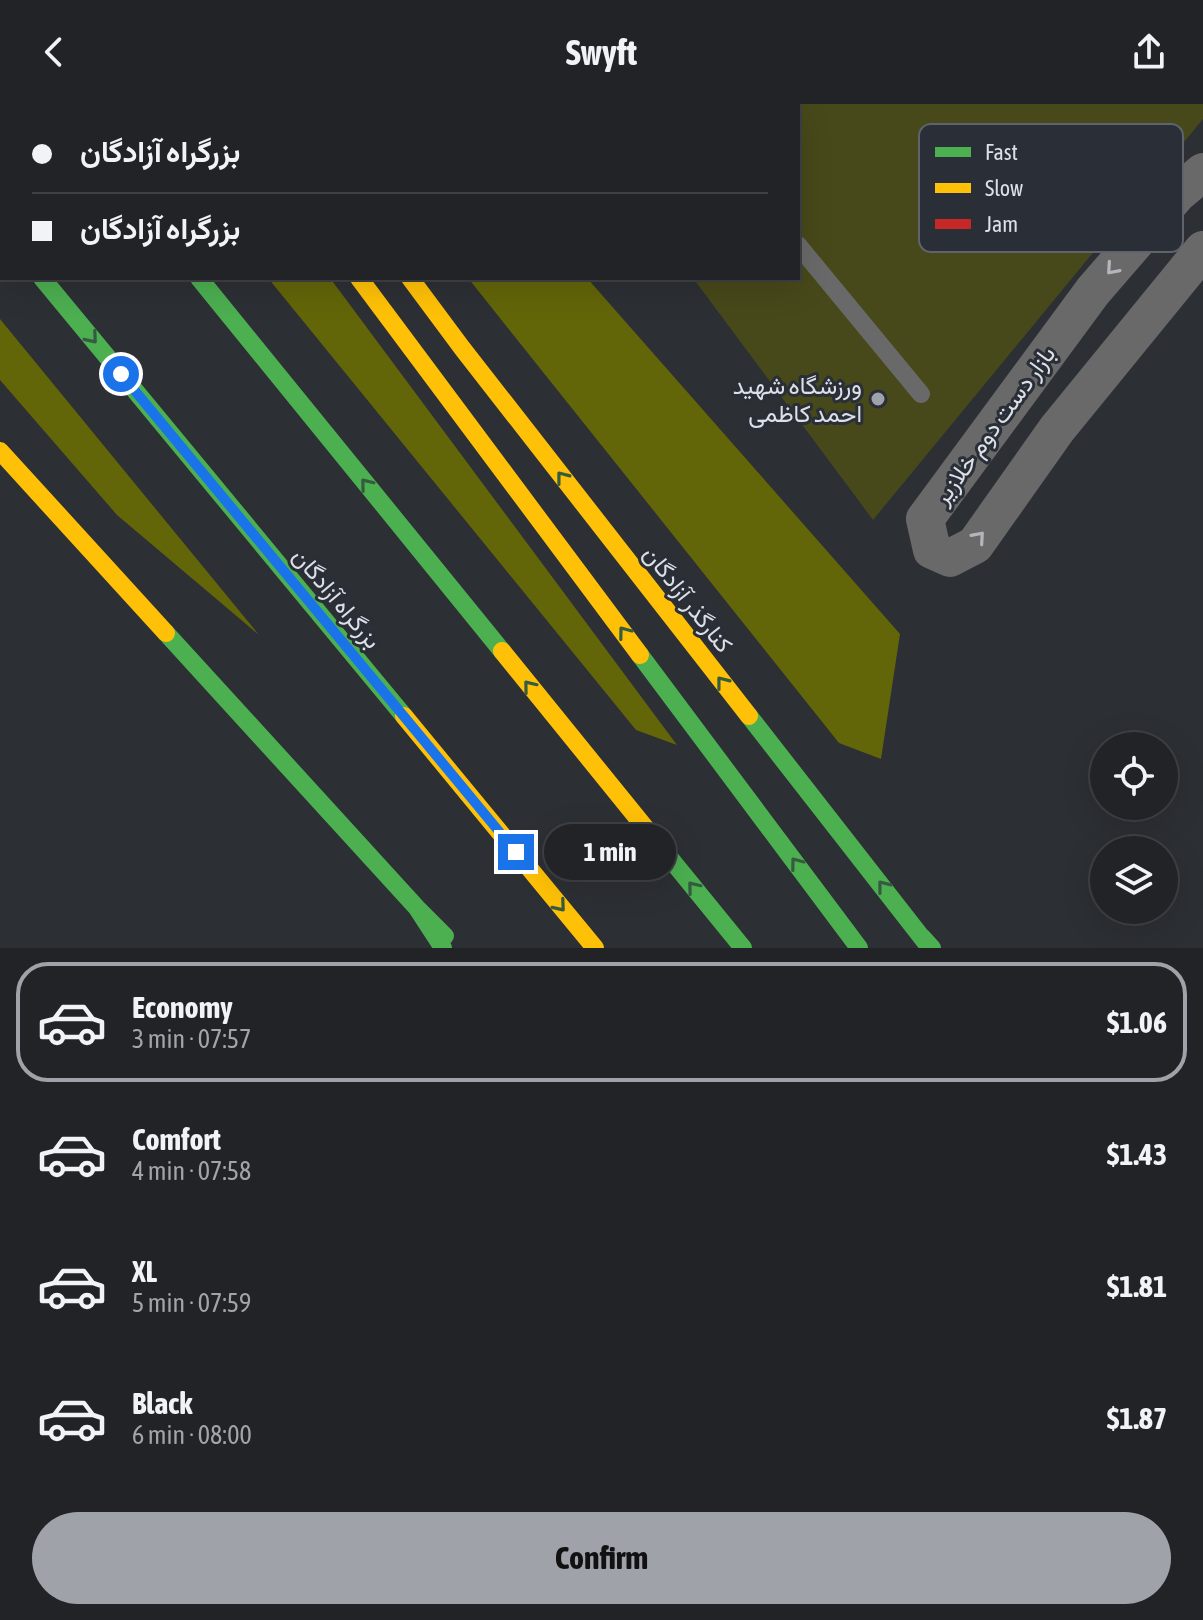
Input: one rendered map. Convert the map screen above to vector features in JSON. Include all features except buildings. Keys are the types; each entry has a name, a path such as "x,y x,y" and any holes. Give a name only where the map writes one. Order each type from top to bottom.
{"main road":[{"name":"بزرگراه آزادگان","path":"44,280 595,948"},
{"path":"201,280 743,948"},
{"path":"360,280 859,948"},
{"name":"کنارگذر آزادگان","path":"411,280 928,944"},
{"path":"0,451 417,908 458,948"},
{"path":"417,908 443,948"}],"street":[{"name":"بازار دست دوم خلازیر","path":"1183,189 1203,172"},
{"name":"بازار دست دوم خلازیر","path":"1127,252 1093,291 925,519 932,550 950,558 975,545 1057,429 1203,250"}],"lane":[{"path":"800,247 921,394"}],"shaded area":[{"name":"ورزشگاه شهید احمد کاظمی","path":"800,104 1203,104 1203,119 1183,143 1183,124 919,124 919,252 1094,252 873,520 694,280 800,280"},
{"path":"270,280 331,280 677,745 636,730"},
{"path":"470,280 589,280 900,634 881,759 839,743"},
{"path":"0,319 259,635 117,515 0,380"}],"traffic: fast":[{"path":"44,280 404,716"},
{"path":"201,280 502,651"},
{"path":"166,633 445,936"},
{"path":"640,655 859,948"},
{"path":"749,716 930,948"},
{"path":"660,846 743,948"},
{"path":"417,908 443,948"},
{"path":"922,937 932,948"}],"traffic: slow":[{"path":"360,280 640,655"},
{"path":"411,280 749,716"},
{"path":"0,451 166,633"},
{"path":"502,651 660,846"},
{"path":"404,716 595,948"}],"place":[{"name":"ورزشگاه شهید احمد کاظمی","path":"878,399"}],"route":[{"path":"121,374 516,852"}]}
